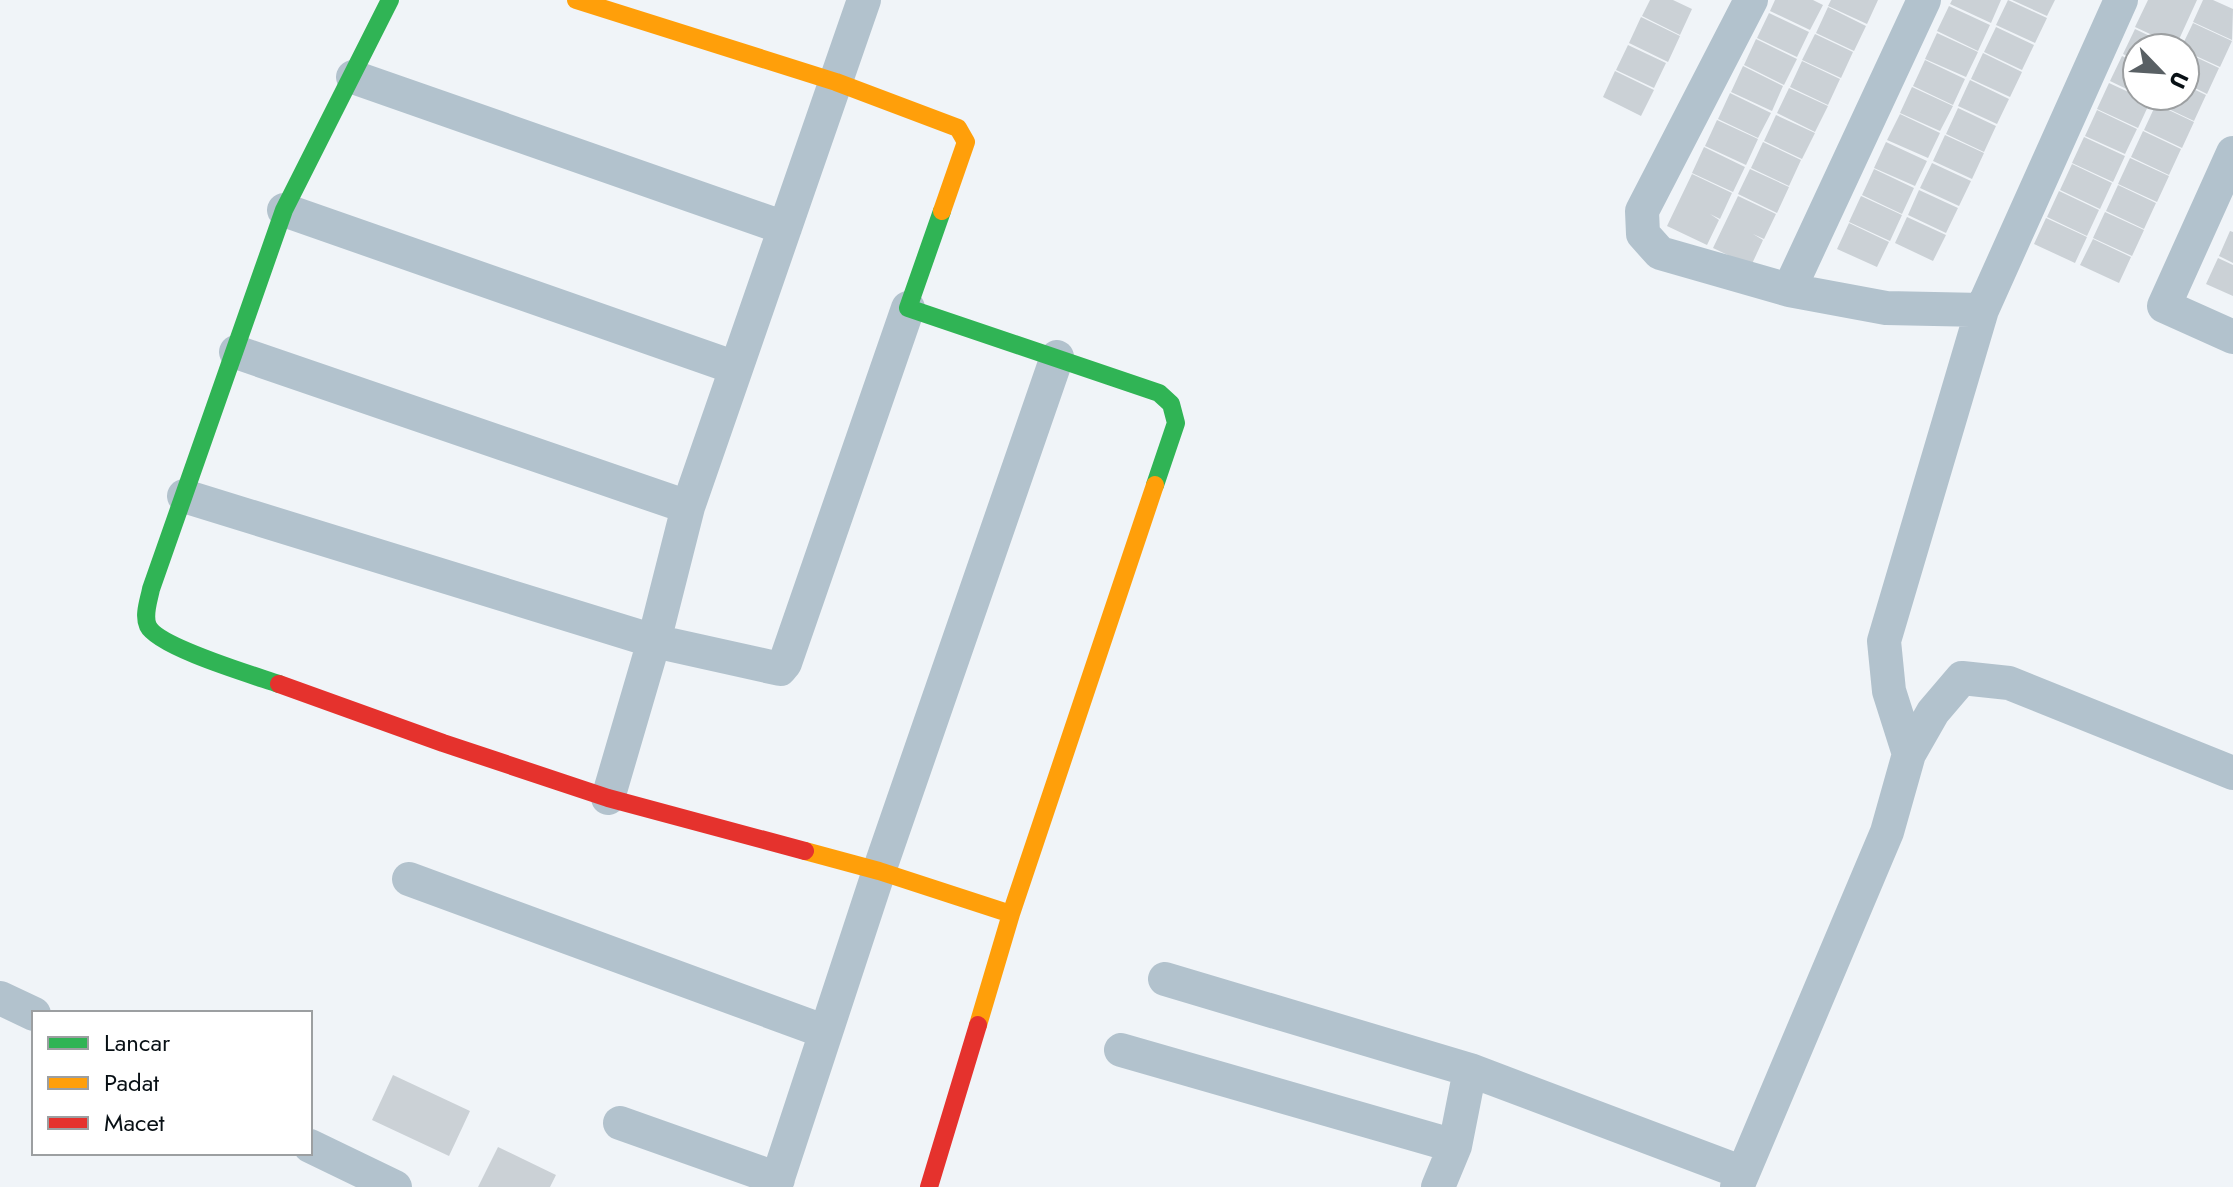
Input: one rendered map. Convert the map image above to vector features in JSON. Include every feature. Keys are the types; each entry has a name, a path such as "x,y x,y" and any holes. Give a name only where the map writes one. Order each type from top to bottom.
{"street":[{"path":"390,0 284,210 151,589 145,616 148,628 155,636 176,647 443,743 608,798 879,871 1011,914"},
{"path":"184,496 654,641 780,669 785,663 966,142 958,128 836,82 576,0"},
{"path":"608,798 654,641 688,507 864,0"},
{"path":"1751,0 1642,211 1643,234 1660,253 1789,290 1886,308 1982,310"},
{"path":"1789,290 1924,0"},
{"path":"1909,754 1889,691 1884,641 1982,310 2121,0"},
{"path":"353,77 785,228"},
{"path":"2233,153 2164,306 2233,337"},
{"path":"284,210 736,368"},
{"path":"908,308 1159,393 1171,404 1176,423 1011,914 929,1187"},
{"path":"236,352 688,507"},
{"path":"620,1123 776,1183 879,871 1057,357"},
{"path":"1165,979 1470,1070 1740,1180 1887,832 1909,754 1933,712 1962,678 2009,683 2233,773"},
{"path":"409,879 826,1032"},
{"path":"0,998 32,1013"},
{"path":"1121,1050 1455,1146"},
{"path":"1438,1187 1455,1146 1470,1070"},
{"path":"312,1147 395,1187"}],"building":[{"path":"1650,0 1673,0 1692,9 1680,35 1642,16"},
{"path":"1775,0 1813,0 1823,5 1810,30 1770,11"},
{"path":"1831,0 1878,0 1867,24 1828,6"},
{"path":"1952,0 2001,0 1991,23 1950,4"},
{"path":"2008,0 2047,18 2035,43 1996,25"},
{"path":"2012,0 2055,0 2047,16"},
{"path":"2148,0 2197,0 2182,32 2146,32 2135,27"},
{"path":"2203,0 2213,0 2233,9 2232,40 2193,22"},
{"path":"1949,6 1990,25 1978,51 1937,31"},
{"path":"1828,7 1866,26 1854,51 1816,33"},
{"path":"1769,13 1809,32 1797,57 1757,38"},
{"path":"1641,17 1680,36 1668,62 1629,43"},
{"path":"2193,23 2232,41 2220,67 2201,58 2201,32 2189,32"},
{"path":"1996,27 2034,45 2022,70 1984,52"},
{"path":"1937,33 1978,52 1966,77 1925,59"},
{"path":"1815,34 1853,52 1841,78 1802,60"},
{"path":"1756,39 1797,59 1784,85 1744,65"},
{"path":"1628,45 1666,63 1654,88 1616,70"},
{"path":"1983,53 2022,72 2010,97 1971,79"},
{"path":"2121,58 2121,86 2110,81"},
{"path":"1925,60 1965,79 1953,105 1913,86"},
{"path":"2201,60 2219,68 2207,94 2201,91"},
{"path":"1802,61 1840,79 1828,105 1790,87"},
{"path":"1743,66 1783,86 1772,111 1731,92"},
{"path":"1615,71 1654,90 1641,116 1603,97"},
{"path":"1970,80 2009,99 1997,124 1958,106"},
{"path":"2109,83 2121,89 2121,112 2145,112 2138,128 2097,109"},
{"path":"1912,87 1953,106 1940,131 1900,113"},
{"path":"1789,88 1828,106 1815,132 1777,113"},
{"path":"1730,93 1771,113 1758,138 1718,119"},
{"path":"1958,108 1996,126 1984,152 1946,134"},
{"path":"2097,110 2137,129 2125,154 2085,136"},
{"path":"2152,112 2173,112 2194,122 2182,148 2144,130"},
{"path":"2175,112 2198,112 2194,121"},
{"path":"1900,114 1940,133 1928,158 1887,140"},
{"path":"1776,115 1815,133 1802,159 1764,141"},
{"path":"1717,120 1758,139 1746,165 1705,146"},
{"path":"2143,131 2181,149 2169,175 2131,157"},
{"path":"1945,135 1984,153 1972,179 1933,161"},
{"path":"2084,137 2125,156 2113,182 2072,163"},
{"path":"1763,142 1801,160 1789,186 1751,168"},
{"path":"1886,142 1927,161 1915,186 1874,168"},
{"path":"1704,147 1745,167 1733,192 1692,173"},
{"path":"2130,158 2169,176 2157,202 2118,184"},
{"path":"1932,163 1971,181 1959,206 1920,188"},
{"path":"2072,164 2112,183 2100,209 2060,190"},
{"path":"1750,169 1789,187 1777,213 1738,194"},
{"path":"1874,169 1914,188 1902,214 1862,195"},
{"path":"1692,174 1732,193 1720,219 1710,214 1719,220 1707,245 1667,226"},
{"path":"2118,185 2156,203 2144,229 2106,211"},
{"path":"1919,190 1958,208 1946,233 1908,215"},
{"path":"2059,191 2099,210 2087,236 2047,217"},
{"path":"1738,196 1776,214 1764,239 1753,234 1763,240 1751,266 1713,248"},
{"path":"1861,196 1902,215 1890,241 1849,222"},
{"path":"2105,212 2144,230 2132,256 2093,238"},
{"path":"1907,217 1946,235 1933,261 1895,243"},
{"path":"2046,218 2087,237 2075,263 2034,244"},
{"path":"1849,223 1889,242 1877,267 1837,249"},
{"path":"2230,231 2233,232 2233,263 2219,256"},
{"path":"2093,239 2131,257 2119,283 2080,265"},
{"path":"2218,258 2233,265 2233,296 2206,284"},
{"path":"393,1075 470,1111 449,1156 372,1120"},
{"path":"498,1147 556,1175 550,1187 478,1187"}],"traffic: fast":[{"path":"279,684 169,643 148,626 147,608 151,589 284,210 390,0"},
{"path":"942,211 908,308 1159,393 1171,404 1176,423 1155,485"}],"traffic: slow":[{"path":"576,0 836,82 958,128 966,142 942,211"},
{"path":"1011,914 1155,485"},
{"path":"805,851 879,871 1011,914 978,1025"}],"traffic: jam":[{"path":"279,684 608,798 805,851"},
{"path":"929,1187 978,1025"}]}
